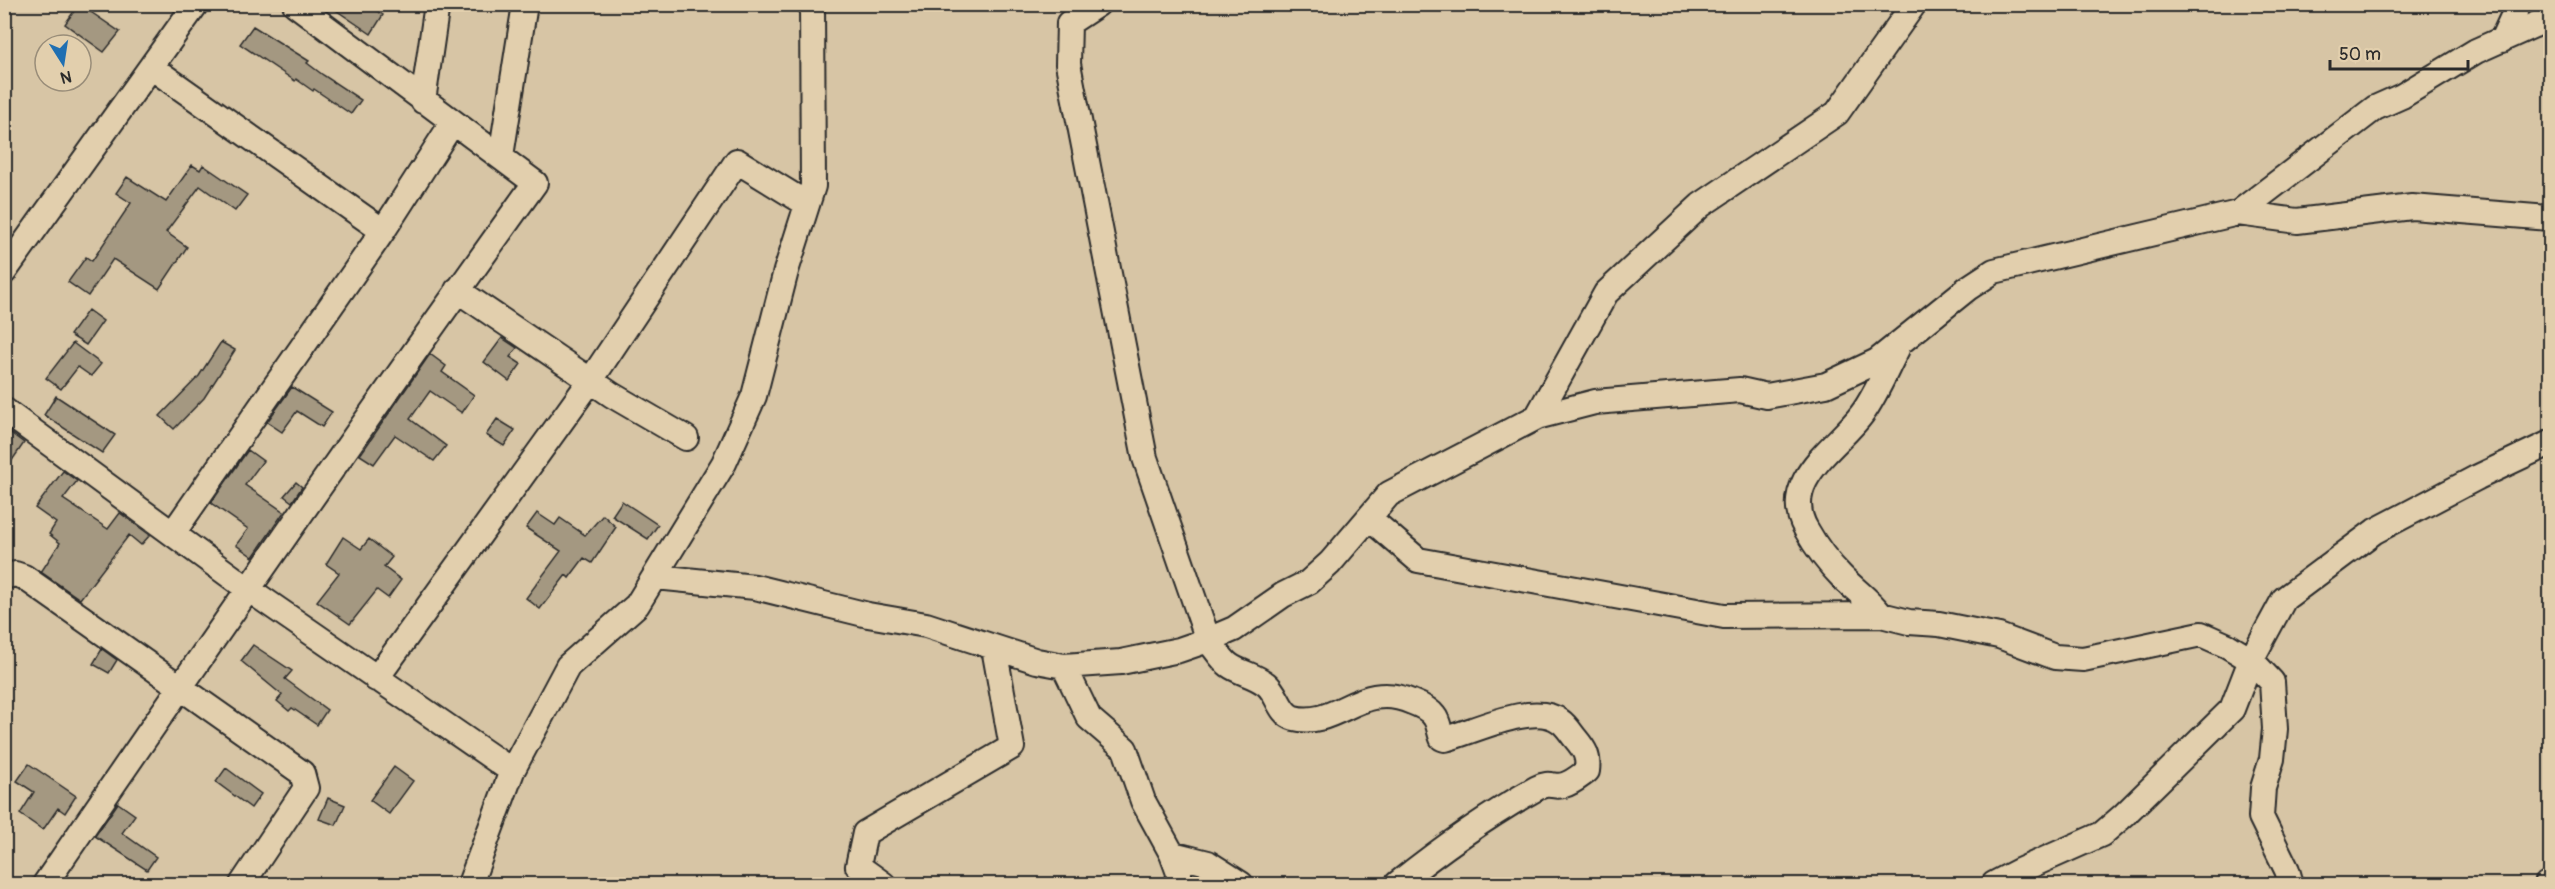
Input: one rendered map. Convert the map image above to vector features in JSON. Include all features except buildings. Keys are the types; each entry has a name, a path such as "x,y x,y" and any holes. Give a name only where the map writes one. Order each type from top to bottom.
{"street":[{"path":"4,272 195,4"},
{"path":"45,885 402,366 535,183 295,4"},
{"path":"423,101 436,4"},
{"path":"501,156 525,4"},
{"path":"470,885 512,771 568,666 637,605 724,463 754,396 786,272 813,186 812,4"},
{"path":"1098,4 1069,23 1068,64 1145,458 1208,640 1229,664 1267,684 1285,714 1295,718 1313,719 1339,711 1365,697 1385,696 1406,699 1425,707 1434,715 1442,738 1445,740 1506,718 1542,716 1560,720 1586,752 1589,760 1587,771 1577,779 1563,786 1546,783 1494,812 1445,846 1397,885"},
{"path":"1537,417 1606,293 1701,205 1837,113 1914,4"},
{"path":"2502,40 2515,12 2511,4"},
{"path":"2238,213 2375,108 2402,96 2476,51 2550,18"},
{"path":"151,67 383,231"},
{"path":"173,533 383,231 453,122"},
{"path":"376,679 591,380 737,161 807,204"},
{"path":"656,577 755,587 868,615 926,625 1037,661 1064,666 1121,662 1179,650 1234,628 1283,595 1309,582 1370,518 1389,494 1537,417 1595,402 1740,390 1767,396 1826,385 1877,361 1900,345 1968,288 1994,271 2238,213 2297,221 2412,207 2550,218"},
{"path":"458,290 591,380 686,438"},
{"path":"1881,615 1873,604 1840,575 1804,527 1800,498 1803,483 1810,470 1863,414 1900,345"},
{"path":"4,410 248,589 512,771"},
{"path":"1994,885 2021,870 2102,834 2232,709 2251,660 2284,599 2375,531 2478,477 2550,443"},
{"path":"1370,518 1418,560 1724,616 1881,615 1909,622 1939,624 1999,636 2055,657 2083,659 2201,634 2228,646 2251,660 2272,682 2275,729 2261,817 2287,870 2291,885"},
{"path":"4,577 15,574 24,577 297,768 304,776 306,788 242,885"},
{"path":"883,885 858,866 865,833 1012,747 994,648"},
{"path":"1064,666 1089,718 1125,749 1143,801 1172,854 1179,873 1178,885"},
{"path":"1172,854 1208,862 1241,885"}]}
